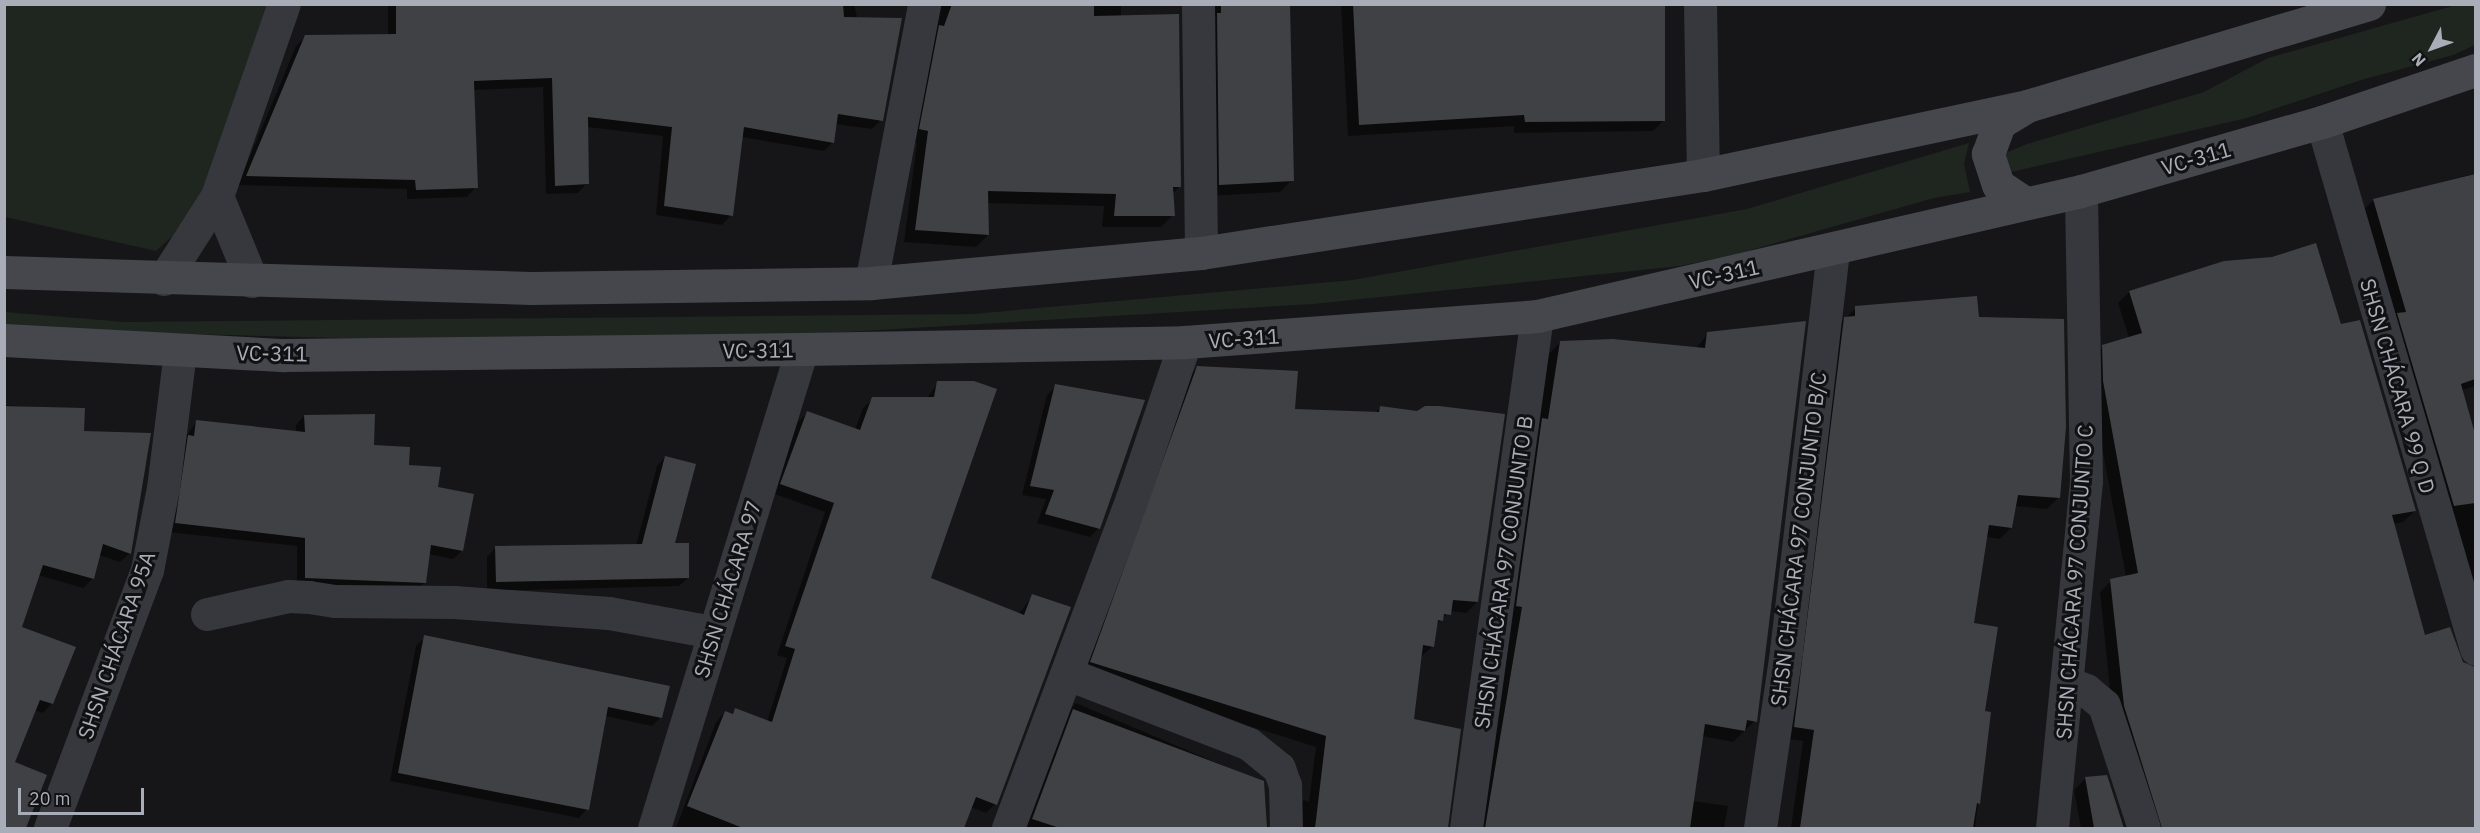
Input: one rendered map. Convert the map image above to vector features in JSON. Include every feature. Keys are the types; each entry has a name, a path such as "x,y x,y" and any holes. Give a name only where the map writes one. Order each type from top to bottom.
{"main road":[{"path":"4,272 164,279 531,288 871,283 1202,253 1703,175 2027,106 2299,27 2338,9 2369,4"},
{"name":"VC-311","path":"4,340 285,355 802,349 1185,342 1537,316 2081,191 2322,122 2463,74"},
{"path":"2025,203 1998,185 1988,154 1999,123 2027,106"}],"street":[{"path":"164,279 217,196 284,4"},
{"path":"871,283 924,4"},
{"path":"1197,4 1202,253"},
{"path":"1700,4 1703,175"},
{"name":"SHSN CHÁCARA 99 Q D","path":"2322,122 2475,649"},
{"name":"SHSN CHÁCARA 97 CONJUNTO C","path":"2052,828 2068,683 2085,481 2081,191"},
{"path":"217,196 252,281"},
{"name":"SHSN CHÁCARA 97 CONJUNTO B/C","path":"1760,828 1786,651 1833,249"},
{"name":"SHSN CHÁCARA 97 CONJUNTO B","path":"1466,828 1537,316"},
{"path":"1008,828 1068,674 1185,342"},
{"name":"SHSN CHÁCARA 97","path":"654,828 802,349"},
{"name":"SHSN CHÁCARA 95A","path":"50,828 147,570 163,488 180,351"},
{"path":"207,614 288,596 335,601 454,602 609,613 714,632"},
{"path":"1068,674 1249,744 1279,768 1288,821"},
{"path":"2068,683 2086,690 2104,705 2144,828"}],"shaded area":[{"path":"5,5 284,5 217,196 156,251 5,217"},
{"path":"2456,5 2475,5 2475,45 2453,55 2361,80 2247,118 2007,173 2006,153 2027,144 2204,92 2268,58"},
{"path":"1969,143 1964,164 1970,192 1934,198 1737,254 1680,266 1313,304 828,333 456,341 5,329 5,312 125,322 972,314 1353,280 1747,209"}],"building":[{"path":"396,4 843,4 844,17 902,18 883,121 838,114 834,143 744,127 733,216 664,206 672,127 588,117 589,184 555,186 552,78 474,81 478,188 416,190 415,180 246,176 305,35 396,34"},
{"path":"952,4 1094,4 1094,16 1179,14 1181,187 1173,187 1175,216 1114,216 1116,194 988,191 989,235 915,230 928,131 919,129 939,25 944,26"},
{"path":"1221,4 1290,4 1294,181 1219,185 1217,13 1221,13"},
{"path":"1353,4 1665,4 1665,121 1525,122 1524,115 1359,125"},
{"path":"2475,174 2475,379 2461,384 2475,434 2475,503 2454,506 2397,313 2406,312 2373,199"},
{"path":"2316,243 2341,324 2360,320 2416,511 2392,515 2425,635 2450,627 2463,662 2475,667 2475,828 2162,828 2124,706 2110,579 2138,573 2103,381 2102,345 2142,333 2129,291 2224,261 2272,257"},
{"path":"1977,296 1979,317 2064,319 2066,427 2060,498 2018,495 2012,528 1989,525 1974,623 1998,627 1985,711 1991,712 1980,804 1977,803 1973,828 1800,828 1814,730 1794,727 1844,317 1855,316 1855,306"},
{"path":"1806,321 1757,722 1747,720 1745,731 1705,724 1690,828 1485,828 1522,607 1516,606 1542,418 1548,419 1560,341 1613,339 1705,348 1707,332"},
{"path":"1197,366 1298,371 1295,409 1379,412 1380,406 1417,411 1425,406 1439,406 1505,414 1478,602 1453,600 1451,615 1444,614 1443,621 1438,620 1434,647 1423,645 1414,719 1461,729 1448,828 1315,828 1326,736 1090,662"},
{"path":"937,381 974,381 997,389 931,578 1024,615 1032,594 1071,607 997,805 976,797 964,828 743,828 687,806 725,711 733,714 735,708 772,722 795,649 785,646 834,503 780,484 807,411 860,430 872,397 934,397"},
{"path":"1055,384 1145,400 1100,529 1045,514 1054,490 1030,486"},
{"path":"4,406 85,408 84,431 151,433 131,554 103,544 94,579 43,565 22,627 76,647 53,704 40,700 15,762 47,775 26,828 4,828"},
{"path":"375,414 374,445 410,447 409,465 441,467 438,487 474,494 463,551 431,545 426,583 305,578 305,538 175,523 188,435 194,436 196,420 305,432 304,415"},
{"path":"665,456 696,464 675,543 689,543 689,578 496,582 495,546 642,544"},
{"path":"424,635 670,686 662,718 608,707 589,810 398,773"},
{"path":"1073,709 1264,781 1267,828 1060,828 1032,819"},
{"path":"2107,775 2124,828 2094,828 2085,777"}]}
